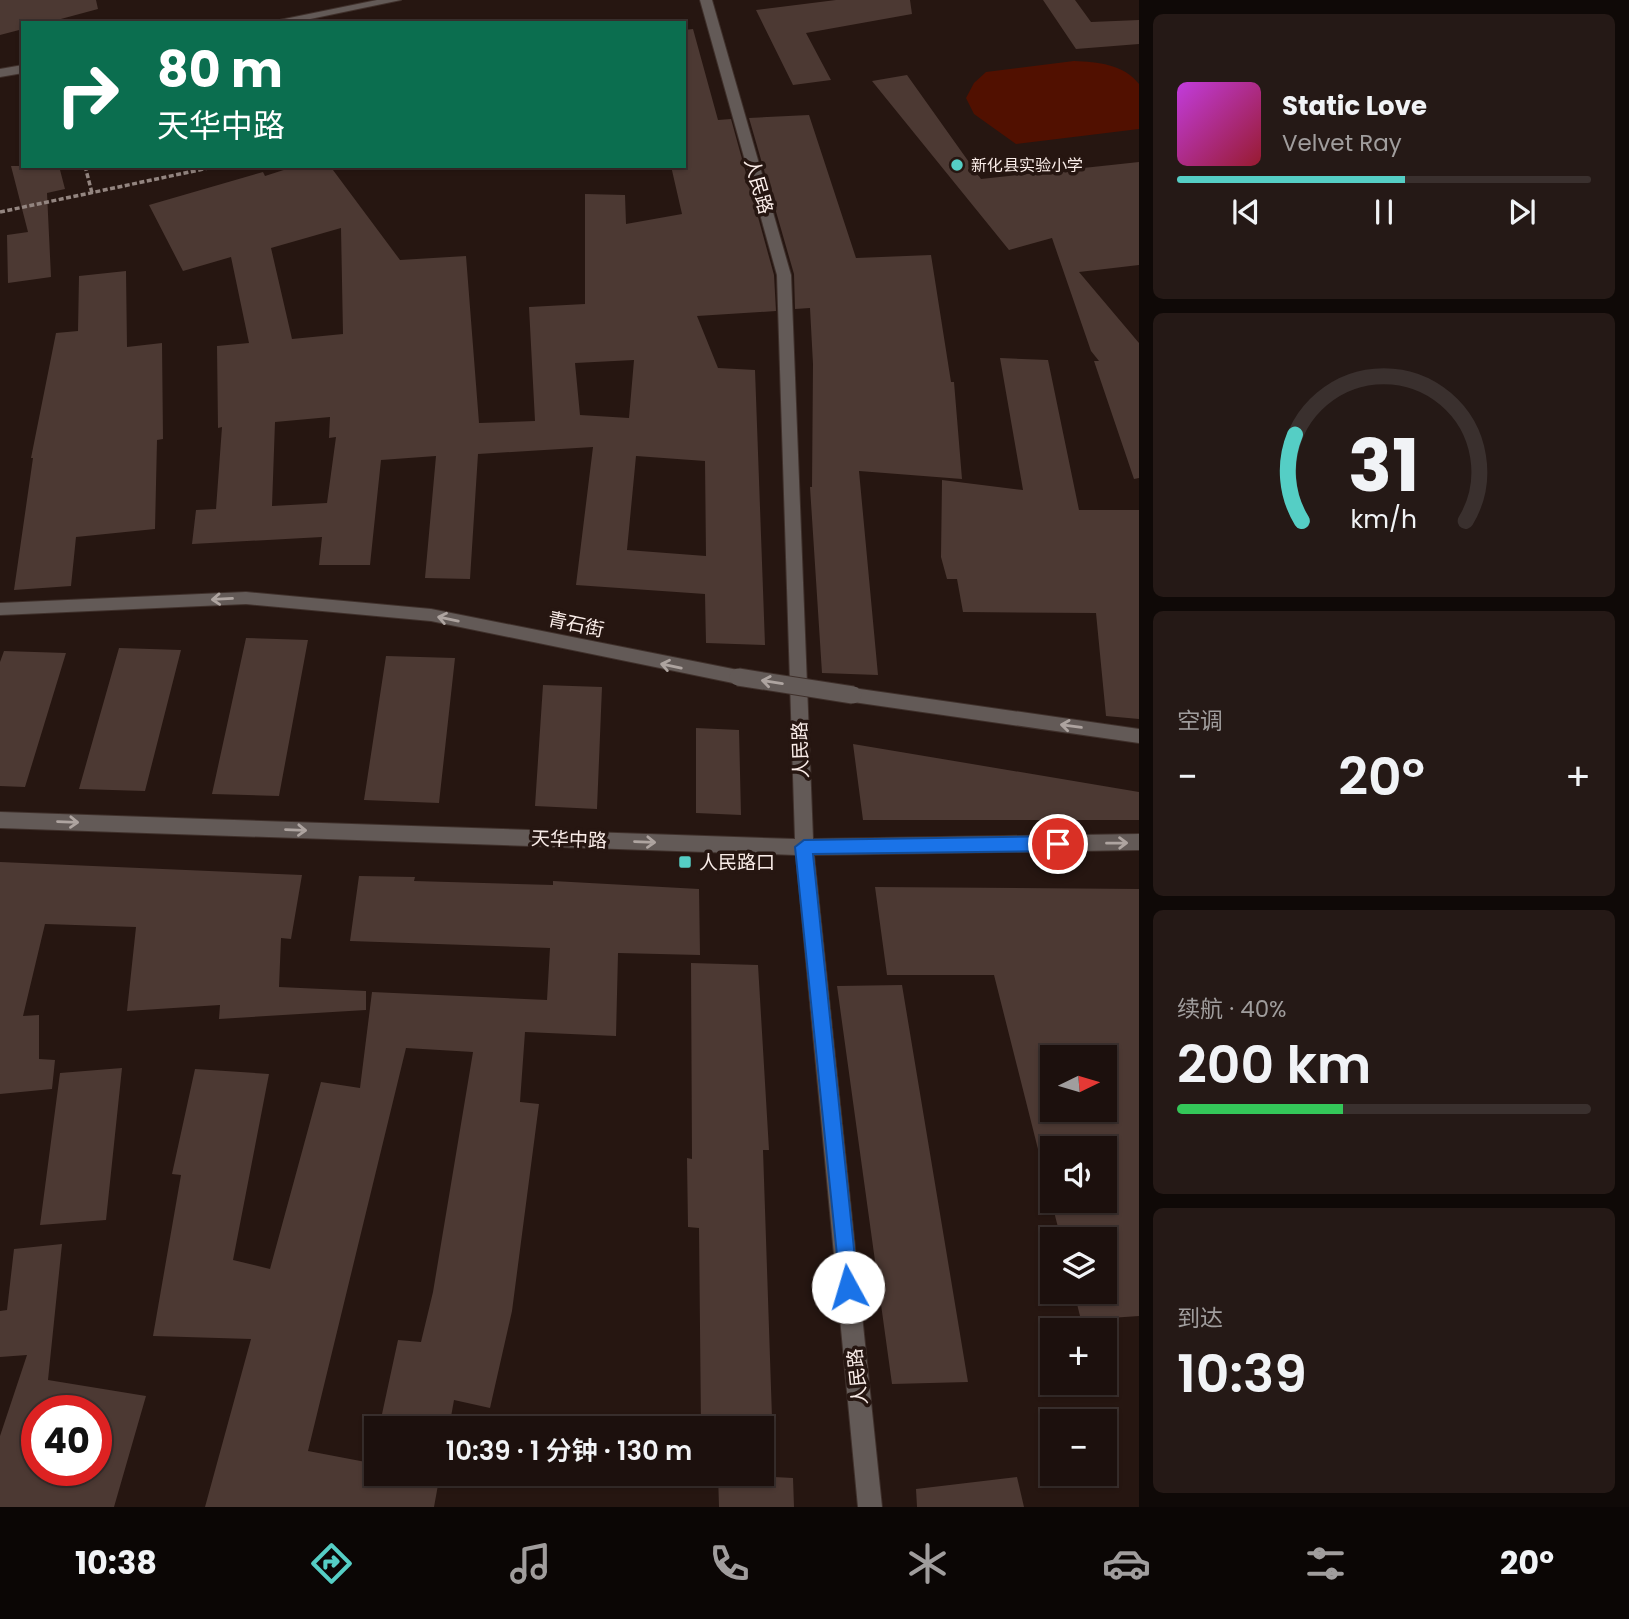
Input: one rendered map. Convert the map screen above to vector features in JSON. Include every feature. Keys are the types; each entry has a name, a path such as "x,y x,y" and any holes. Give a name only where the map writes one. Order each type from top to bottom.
{"street":[{"path":"282,21 395,0"},
{"name":"人民路","path":"706,0 784,275 804,847 870,1507"},
{"path":"0,73 21,69"},
{"name":"青石街","path":"0,609 259,599 430,615 738,677 1139,736"},
{"name":"天华中路","path":"0,820 804,847 1139,842"}],"path":[{"path":"86,168 92,193"},
{"path":"0,212 209,168"}],"shaded area":[{"path":"1074,61 1101,63 1118,68 1133,77 1139,84 1139,129 1016,144 974,114 966,98 974,83 986,72"}],"building":[{"path":"0,0 96,0 98,9 53,21 21,21 21,30 0,35"},
{"path":"836,0 910,0 912,14 806,33 831,80 793,85 756,10"},
{"path":"1043,0 1075,0 1091,22 1139,20 1139,44 1076,49"},
{"path":"693,29 718,120 731,119 774,275 776,311 697,316 718,368 755,370 765,645 706,643 705,594 576,585 593,447 478,454 470,579 425,578 436,456 381,460 370,565 319,565 322,537 192,544 196,510 216,509 222,427 218,428 217,346 249,343 231,257 183,271 149,205 263,172 265,176 290,168 331,168 400,260 466,256 479,423 535,421 529,307 585,304 585,194 625,195 626,224 682,214 671,168 686,168 686,30","holes":["341,228 343,334 292,339 271,248","634,360 629,418 580,415 575,363","330,417 329,438 336,437 327,503 272,506 275,422","636,456 705,461 706,556 627,550"]},
{"path":"907,75 981,179 1139,162 1139,265 1079,272 1139,343 1139,478 1134,479 1094,361 1099,361 1091,351 1052,238 1009,250 872,81"},
{"path":"809,115 856,258 931,255 951,382 954,382 962,479 859,471 878,675 822,673 810,487 813,364 810,308 795,309 794,274 749,118"},
{"path":"11,166 60,168 65,189 47,193 51,277 8,283 7,235 28,232"},
{"path":"126,271 127,347 162,343 163,439 157,440 155,529 76,537 71,586 14,590 31,458 56,333 78,331 79,276"},
{"path":"1000,358 1048,360 1079,510 1139,510 1139,719 1106,716 1096,613 963,612 957,579 947,579 941,557 942,480 1023,490"},
{"path":"246,638 308,640 279,796 212,794"},
{"path":"119,648 181,650 145,791 79,789"},
{"path":"4,651 66,653 25,787 0,786 0,662"},
{"path":"386,656 455,658 439,803 364,800"},
{"path":"543,685 602,687 597,809 535,806"},
{"path":"696,728 739,730 741,815 696,813"},
{"path":"853,744 1139,792 1139,820 863,820"},
{"path":"0,862 302,875 291,939 281,938 279,987 366,991 366,1010 219,1019 220,1005 127,1011 136,927 45,924 23,1016 39,1015 39,1059 55,1060 52,1089 0,1094"},
{"path":"359,876 415,877 414,881 553,885 553,881 699,889 700,955 618,953 616,1036 525,1032 520,1102 539,1104 512,1311 490,1408 454,1400 451,1416 382,1416 398,1340 421,1342 433,1292 473,1052 406,1048 308,1451 364,1462 364,1486 438,1486 434,1507 205,1507 251,1339 153,1336 181,1175 172,1174 195,1069 269,1074 233,1260 270,1269 321,1082 360,1088 372,992 547,1000 550,948 350,941"},
{"path":"875,887 1139,889 1139,1316 1080,1318 1077,1304 1117,1304 1117,1227 1058,1227 1054,1213 1117,1213 1117,1136 1040,1136 1040,1157 994,975 887,975"},
{"path":"691,963 758,965 769,1150 763,1150 772,1416 701,1416 699,1228 688,1227 687,1158 692,1159"},
{"path":"902,985 968,1382 892,1384 837,986"},
{"path":"122,1068 106,1220 40,1225 60,1073"},
{"path":"62,1244 48,1380 146,1396 114,1507 0,1507 0,1436 27,1355 0,1357 0,1311 7,1310 14,1249"},
{"path":"774,1477 793,1478 794,1507 719,1507 718,1486 774,1486"},
{"path":"1017,1477 1024,1507 917,1507 916,1489"}],"place":[{"name":"新化县实验小学","path":"957,165"},
{"name":"人民路口","path":"685,862"}],"route":[{"path":"848,1287 804,847 1058,844"}]}
